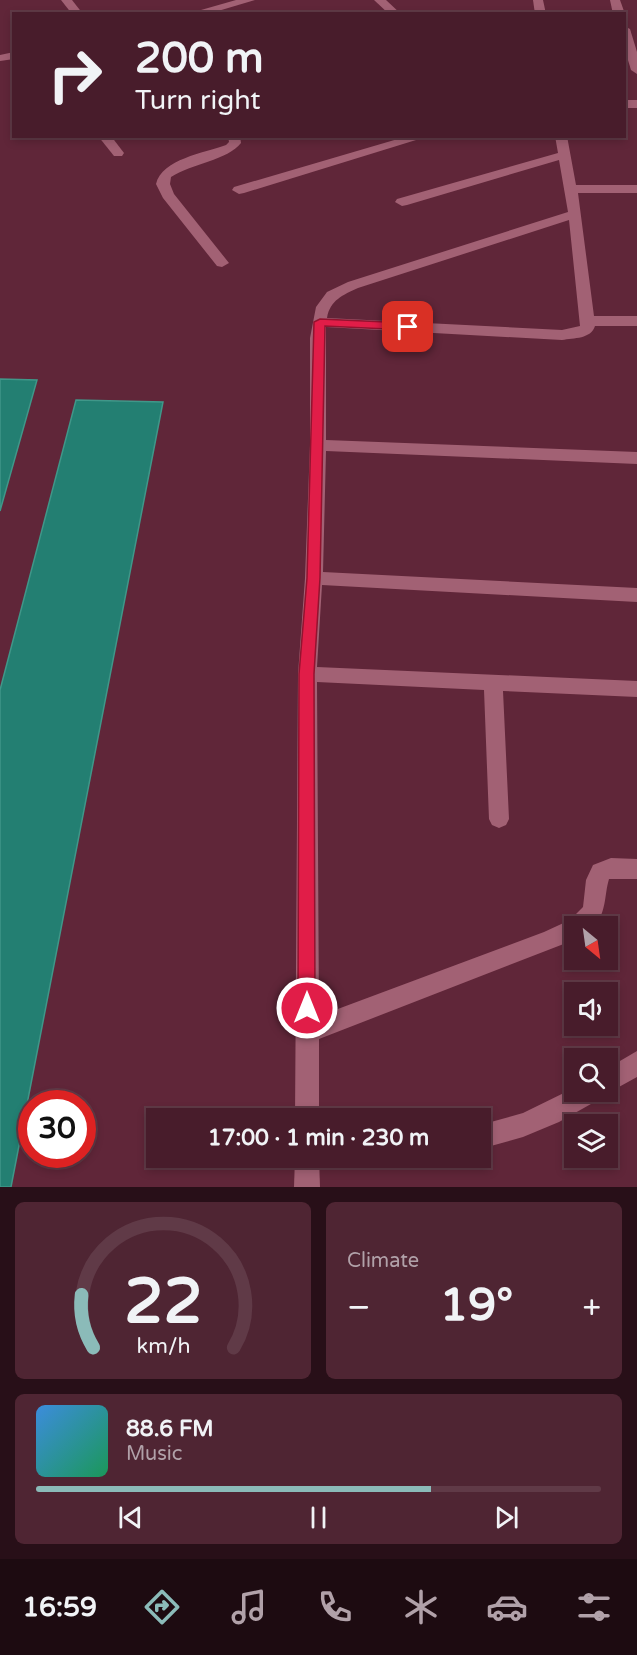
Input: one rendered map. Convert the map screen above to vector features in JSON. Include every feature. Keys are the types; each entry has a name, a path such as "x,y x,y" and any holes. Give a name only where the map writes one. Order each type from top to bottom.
{"street":[{"path":"66,0 76,12"},
{"path":"379,0 394,12"},
{"path":"201,12 248,1"},
{"path":"626,34 637,70"},
{"path":"106,138 118,153"},
{"path":"222,263 168,195 163,184 165,175 179,166 230,148 235,143 234,138"},
{"path":"239,190 416,138"},
{"path":"320,322 562,335 580,333 588,328 575,214 568,189 561,138"},
{"path":"402,201 562,155"},
{"path":"568,189 637,189"},
{"path":"307,1108 306,674 314,578 321,309 332,295 353,285 575,214"},
{"path":"589,321 637,321"},
{"path":"318,445 637,458"},
{"path":"314,578 637,595"},
{"path":"306,674 637,689"},
{"path":"493,683 499,819"},
{"path":"592,916 595,909 597,879 600,872 611,868 637,869"},
{"path":"307,1032 564,934"},
{"path":"618,1075 637,1063"},
{"path":"491,1135 508,1132 571,1102"},
{"path":"307,1168 307,1187"}],"building":[{"path":"0,379 37,380 0,511"},
{"path":"76,400 163,402 30,1090 18,1090 18,1151 11,1187 0,1187 0,690"}],"route":[{"path":"307,1008 306,674 314,578 320,322 408,327"}]}
